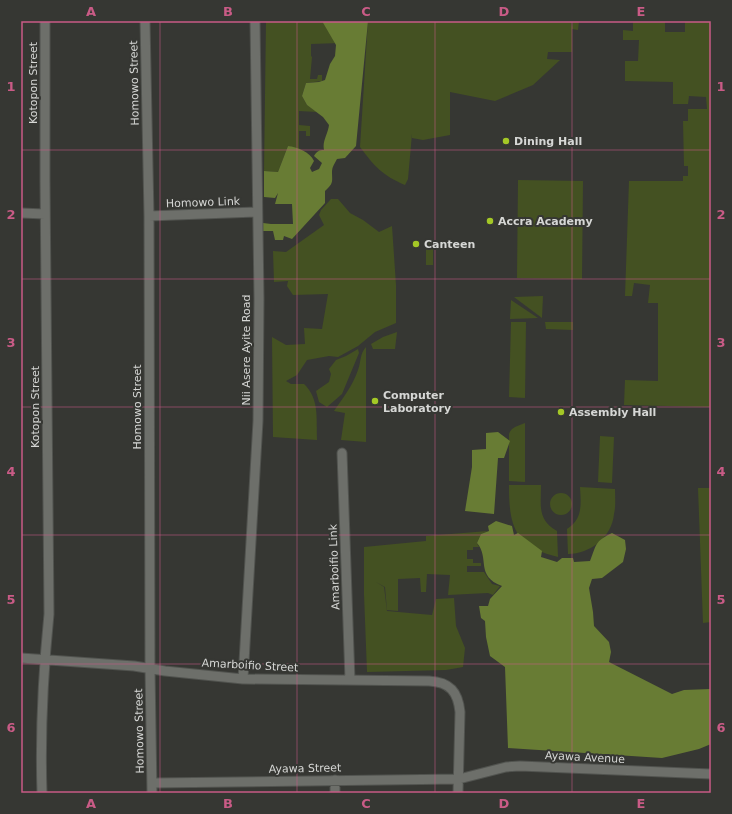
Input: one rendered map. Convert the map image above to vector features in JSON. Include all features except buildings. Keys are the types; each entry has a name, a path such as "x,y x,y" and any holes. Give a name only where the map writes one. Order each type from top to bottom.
{"street":[{"name":"Kotopon Street","path":"42,793 41,756 44,660 49,614 45,21"},
{"name":"Homowo Street","path":"145,21 149,216 150,669 152,793"},
{"name":"Nii Asere Ayite Road","path":"244,679 258,421 259,299 255,21"},
{"name":"Homowo Link","path":"149,216 257,212"},
{"path":"21,213 46,214"},
{"name":"Amarboifio Link","path":"342,453 350,680"},
{"name":"Amarboifio Street","path":"21,658 134,666 244,679 438,682 447,685 457,696 459,702 458,793"},
{"name":"Ayawa Avenue","path":"459,779 506,767 520,766 711,774"},
{"name":"Ayawa Street","path":"152,783 459,779"},
{"path":"335,780 335,793"}],"green space":[{"path":"266,21 331,21 340,43 311,44 312,57 310,79 317,79 318,75 322,75 322,81 306,83 302,96 307,105 317,112 299,111 299,125 310,126 310,136 306,136 306,131 299,131 299,149 288,146 278,172 264,171"},
{"path":"322,21 368,21 356,146 345,158 337,159 332,170 332,182 325,191 325,203 292,239 284,236 283,240 275,240 273,231 263,231 263,223 293,224 292,204 275,204 278,193 275,198 264,197 264,171 278,172 288,146 299,149 310,155 314,161 310,168 312,172 319,169 322,163 314,156 318,151 324,150 329,125 323,117 307,105 302,96 306,83 325,80 330,64 335,56 336,45"},
{"path":"368,21 571,21 572,27 573,21 579,21 578,30 572,29 572,52 548,52 547,59 560,60 533,85 495,101 450,92 450,135 423,140 412,138 412,134 408,179 405,185 390,178 380,170 360,147"},
{"path":"633,21 665,21 665,32 685,32 685,21 711,21 711,407 624,405 625,380 658,381 658,303 648,303 650,285 634,283 632,296 625,296 629,181 683,181 683,176 688,176 688,166 684,166 683,121 688,121 688,109 707,109 706,97 689,96 688,104 673,104 673,82 625,81 625,61 638,61 639,40 623,40 623,30 633,31"},
{"path":"518,180 583,181 582,279 517,278"},
{"path":"331,199 338,199 350,213 363,220 379,232 392,226 396,285 396,323 375,332 358,346 338,357 329,356 307,360 297,375 286,381 291,384 304,384 313,396 317,417 317,440 273,437 272,337 286,345 305,344 304,328 322,329 328,294 293,295 287,286 288,281 274,282 273,251 286,252 324,225 319,215 321,210"},
{"path":"426,241 433,241 433,265 426,265"},
{"path":"543,296 542,318 514,297"},
{"path":"511,300 538,318 510,319"},
{"path":"511,322 526,322 525,398 509,397"},
{"path":"545,322 573,322 573,330 546,329"},
{"path":"397,332 395,349 373,349 371,344 383,337"},
{"path":"366,347 366,442 341,440 345,413 334,411 353,381"},
{"path":"358,349 359,353 342,394 327,407 319,402 316,391 329,382 331,374 329,369 336,360"},
{"path":"525,423 525,482 509,481 509,434 513,428"},
{"path":"498,432 510,441 504,458 498,458 494,514 465,511 472,467 472,450 486,449 486,433"},
{"path":"600,436 614,437 612,483 598,482"},
{"path":"509,485 541,485 541,505 543,517 551,527 557,531 558,557 544,553 528,545 516,531 511,514"},
{"path":"580,487 615,489 615,511 609,530 598,543 584,551 568,554 567,529 576,521 580,511"},
{"path":"698,488 711,488 711,622 703,623"},
{"path":"561,493 569,496 572,504 569,512 561,515 553,512 550,504 553,496"},
{"path":"496,521 512,526 514,535 518,533 542,551 541,557 557,562 562,558 573,558 574,562 590,561 599,541 612,533 625,540 626,549 623,562 602,578 592,579 589,588 594,626 609,642 611,652 609,662 672,694 684,690 711,689 711,744 699,749 662,758 508,748 505,667 490,656 486,637 485,621 481,618 479,606 488,606 490,599 502,586 494,582 486,572 483,555 477,543 481,534 489,531 488,526"},
{"path":"488,531 481,534 477,543 479,547 473,547 473,550 467,550 467,559 473,559 473,563 481,563 481,566 467,566 467,572 484,572 492,584 500,586 493,595 488,593 448,595 450,575 427,574 426,592 421,592 420,578 398,579 398,611 387,610 385,587 376,582 384,587 387,611 432,615 436,599 454,598 456,626 465,648 463,667 446,670 367,672 364,547 426,541 426,536"}],"place":[{"name":"Dining Hall","path":"506,141"},
{"name":"Accra Academy","path":"490,221"},
{"name":"Canteen","path":"416,244"},
{"name":"Computer Laboratory","path":"375,401"},
{"name":"Assembly Hall","path":"561,412"}]}
